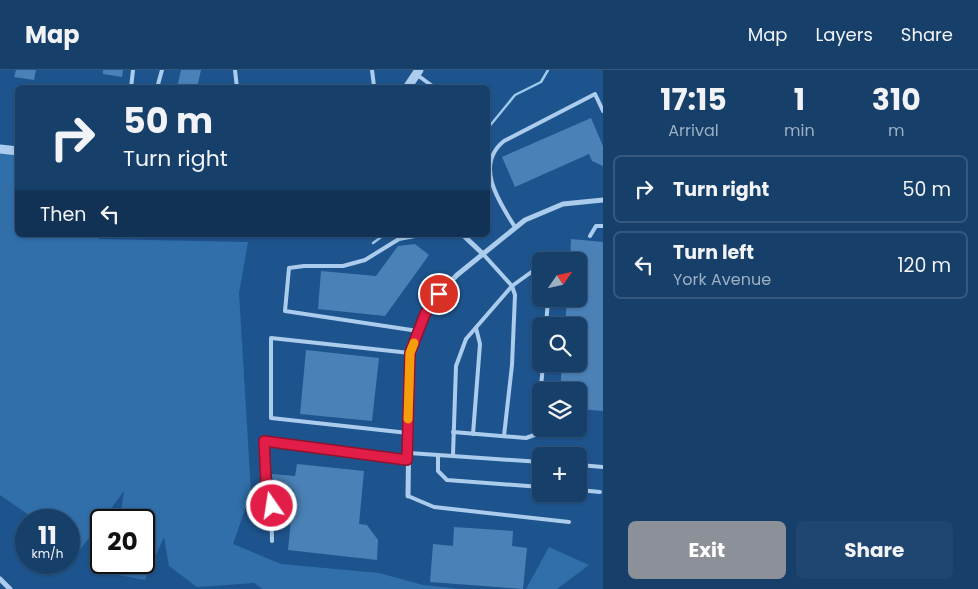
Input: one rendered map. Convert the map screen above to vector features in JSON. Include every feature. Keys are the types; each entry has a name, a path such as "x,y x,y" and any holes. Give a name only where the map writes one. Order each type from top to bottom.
{"street":[{"path":"408,85 417,72"},
{"path":"0,149 15,151"},
{"path":"408,496 407,460 409,453 410,353 425,314 439,294 457,275 515,227 540,212 563,204 603,200"},
{"path":"465,237 483,254"},
{"path":"0,579 10,589"}],"lane":[{"path":"130,85 133,70"},
{"path":"158,85 162,70"},
{"path":"235,70 237,85"},
{"path":"372,70 375,85"},
{"path":"417,72 432,85"},
{"path":"515,227 494,191 491,165 494,151 504,141 595,94 603,111"},
{"path":"590,236 596,226 603,226"},
{"path":"410,237 399,239 365,260 344,266 289,268 285,311 418,331"},
{"path":"483,254 512,286 515,296 512,365 504,436"},
{"path":"454,455 453,432 456,366 466,339 512,286 532,270"},
{"path":"473,434 480,344 476,328"},
{"path":"408,433 271,418 272,338 410,353"},
{"path":"453,432 526,438 537,434 542,372"},
{"path":"272,542 272,506 266,481 264,441 407,460"},
{"path":"409,453 532,461"},
{"path":"438,455 438,471 447,480 532,486"},
{"path":"587,467 603,468"},
{"path":"587,491 600,492"},
{"path":"408,496 434,507 569,522"}],"shaded area":[{"path":"0,148 15,151 15,237 98,237 99,239 248,242 239,293 251,492 233,544 281,564 379,573 423,585 460,589 263,589 254,583 197,587 169,566 164,537 155,557 155,509 122,509 124,491 111,509 90,509 90,537 80,550 80,509 20,509 0,495"},
{"path":"549,547 589,565 557,589 526,589"},
{"path":"112,574 148,574 145,580"}],"building":[{"path":"16,70 36,70 34,80 14,77"},
{"path":"103,70 123,70 122,77 103,74"},
{"path":"181,70 201,70 198,85 178,85"},
{"path":"591,118 603,146 603,166 592,161 589,154 515,187 502,157"},
{"path":"571,239 603,242 603,411 587,410 587,382 561,382 561,372 587,372 587,317 566,317 566,308 588,308 588,252 570,252"},
{"path":"415,244 429,255 385,316 318,309 321,271 376,276 398,246"},
{"path":"306,350 379,358 372,421 300,414"},
{"path":"297,464 364,471 359,524 367,525 378,540 377,560 288,550 294,490 273,488 272,474 295,476"},
{"path":"454,527 513,531 512,546 527,548 523,589 430,582 433,544 453,546"}],"waterway":[{"path":"490,126 515,95 541,82 548,70"},
{"path":"373,243 381,237"}],"slow traffic":[{"path":"408,419 410,353 414,343"}],"route":[{"path":"272,506 266,481 264,441 407,460 409,453 410,353 425,314 439,294"}]}
